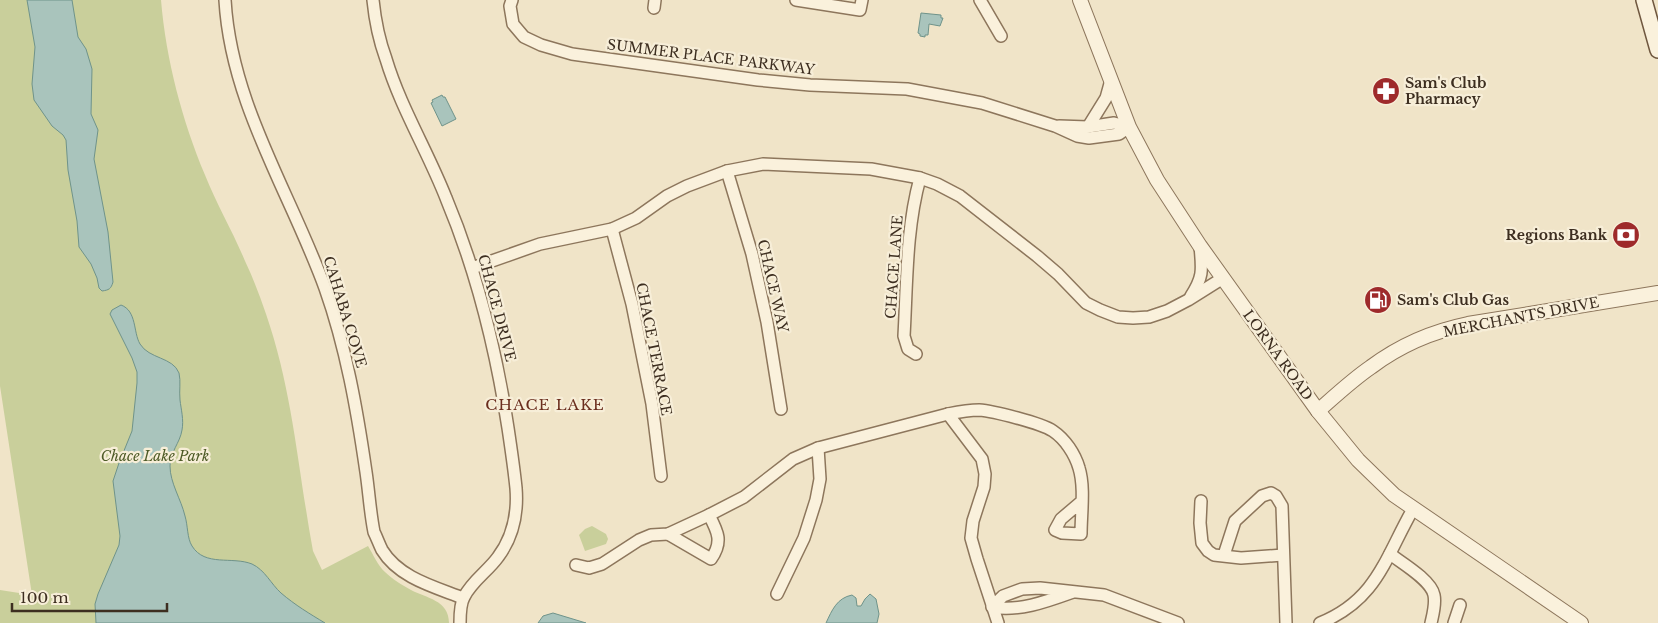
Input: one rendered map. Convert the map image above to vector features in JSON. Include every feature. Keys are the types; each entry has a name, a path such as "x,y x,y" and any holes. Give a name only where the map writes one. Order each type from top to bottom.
{"main road":[{"path":"1644,0 1658,50"}],"street":[{"name":"CAHABA COVE","path":"225,0 230,37 246,101 274,173 311,252 337,328 355,398 374,532 382,550 397,567 419,581 463,598"},
{"name":"CHACE DRIVE","path":"373,0 376,25 386,61 447,198 472,268 492,339 501,384 516,488 516,509 513,528 498,558 474,583 463,598"},
{"name":"SUMMER PLACE PARKWAY","path":"512,0 511,16 513,24 518,31 532,41 563,52 758,80 810,85 907,89 982,103 1055,126 1077,136 1090,138 1119,134 1129,127"},
{"path":"796,0 860,10 862,0"},
{"path":"980,0 1001,36"},
{"name":"LORNA ROAD","path":"1080,0 1129,127 1157,180 1200,246 1318,411 1370,473 1394,495 1581,623"},
{"path":"1088,127 1106,98 1111,80"},
{"name":"SUMMER PLACE PARKWAY","path":"1055,126 1088,127 1114,123 1129,127"},
{"path":"472,268 540,244 612,229 636,218 667,196 687,186 728,171 763,164 871,169 920,178 937,184 960,196 1037,256 1058,274 1079,297 1100,310 1118,317 1149,317 1167,311 1223,278"},
{"name":"CHACE WAY","path":"728,171 752,254 767,322 781,409"},
{"name":"CHACE LANE","path":"916,354 908,348 904,336 911,224 920,178"},
{"name":"CHACE TERRACE","path":"612,229 636,322 652,404 661,476"},
{"path":"1188,300 1199,283 1202,266 1200,246"},
{"name":"MERCHANTS DRIVE","path":"1318,411 1370,367 1394,352 1438,332 1468,324 1658,293"},
{"path":"576,565 589,568 602,564 639,540 651,535 668,534 709,515 744,497 793,459 818,448 948,414 980,410 1015,418 1051,430 1061,438 1069,447 1079,469 1081,502"},
{"path":"948,414 982,459 985,474 984,487 973,521 971,538 998,623"},
{"path":"777,594 804,538 816,500 820,480 818,448"},
{"path":"1224,555 1235,521 1262,496 1271,493 1276,496 1282,506 1286,623"},
{"path":"1201,501 1200,523 1202,543 1214,555 1241,558 1283,555"},
{"path":"1320,623 1334,618 1364,595 1390,554 1397,536 1412,509"},
{"path":"668,534 711,559 717,551 719,539 709,515"},
{"path":"1390,554 1425,581 1433,591 1435,597 1431,623"},
{"path":"992,607 1003,596 1022,589 1040,588 1104,595 1178,623"},
{"path":"992,607 1004,610 1021,607 1045,602 1073,592"},
{"path":"460,623 463,598"},
{"path":"1454,623 1460,606"}],"green space":[{"name":"Chace Lake Park","path":"0,0 161,0 171,67 189,133 210,186 254,280 275,343 289,402 313,551 322,570 368,546 380,567 391,577 411,590 441,605 448,615 449,623 0,623 0,590 32,595 0,386"},
{"path":"592,526 606,534 608,539 606,544 585,551 579,535 585,529"}],"water":[{"path":"27,0 72,0 78,37 86,49 92,69 91,114 98,130 94,159 108,232 113,282 110,288 106,290 102,291 99,288 91,264 79,247 77,221 68,170 66,140 52,126 34,100 32,84 35,47"},
{"path":"921,13 941,15 941,18 943,18 940,26 929,24 928,35 925,35 925,37 920,36 918,33"},
{"path":"442,95 445,97 456,119 442,126 431,103 433,102 432,100"},
{"path":"121,305 130,312 138,339 144,349 172,364 179,373 183,426 170,461 170,472 186,520 192,546 204,557 252,564 264,573 286,597 325,623 96,623 95,604 119,545 120,536 113,481 132,431 137,383 137,372 132,358 110,314 112,310"},
{"path":"870,594 876,599 879,614 877,623 826,623 833,609 842,599 852,595 856,598 857,606 861,606"},
{"path":"553,613 586,623 538,623 543,616"}],"place":[{"name":"Sam's Club Pharmacy","path":"1386,91"},
{"name":"Regions Bank","path":"1626,235"},
{"name":"Sam's Club Gas","path":"1378,300"}],"district":[{"name":"CHACE LAKE","path":"545,405"}]}
